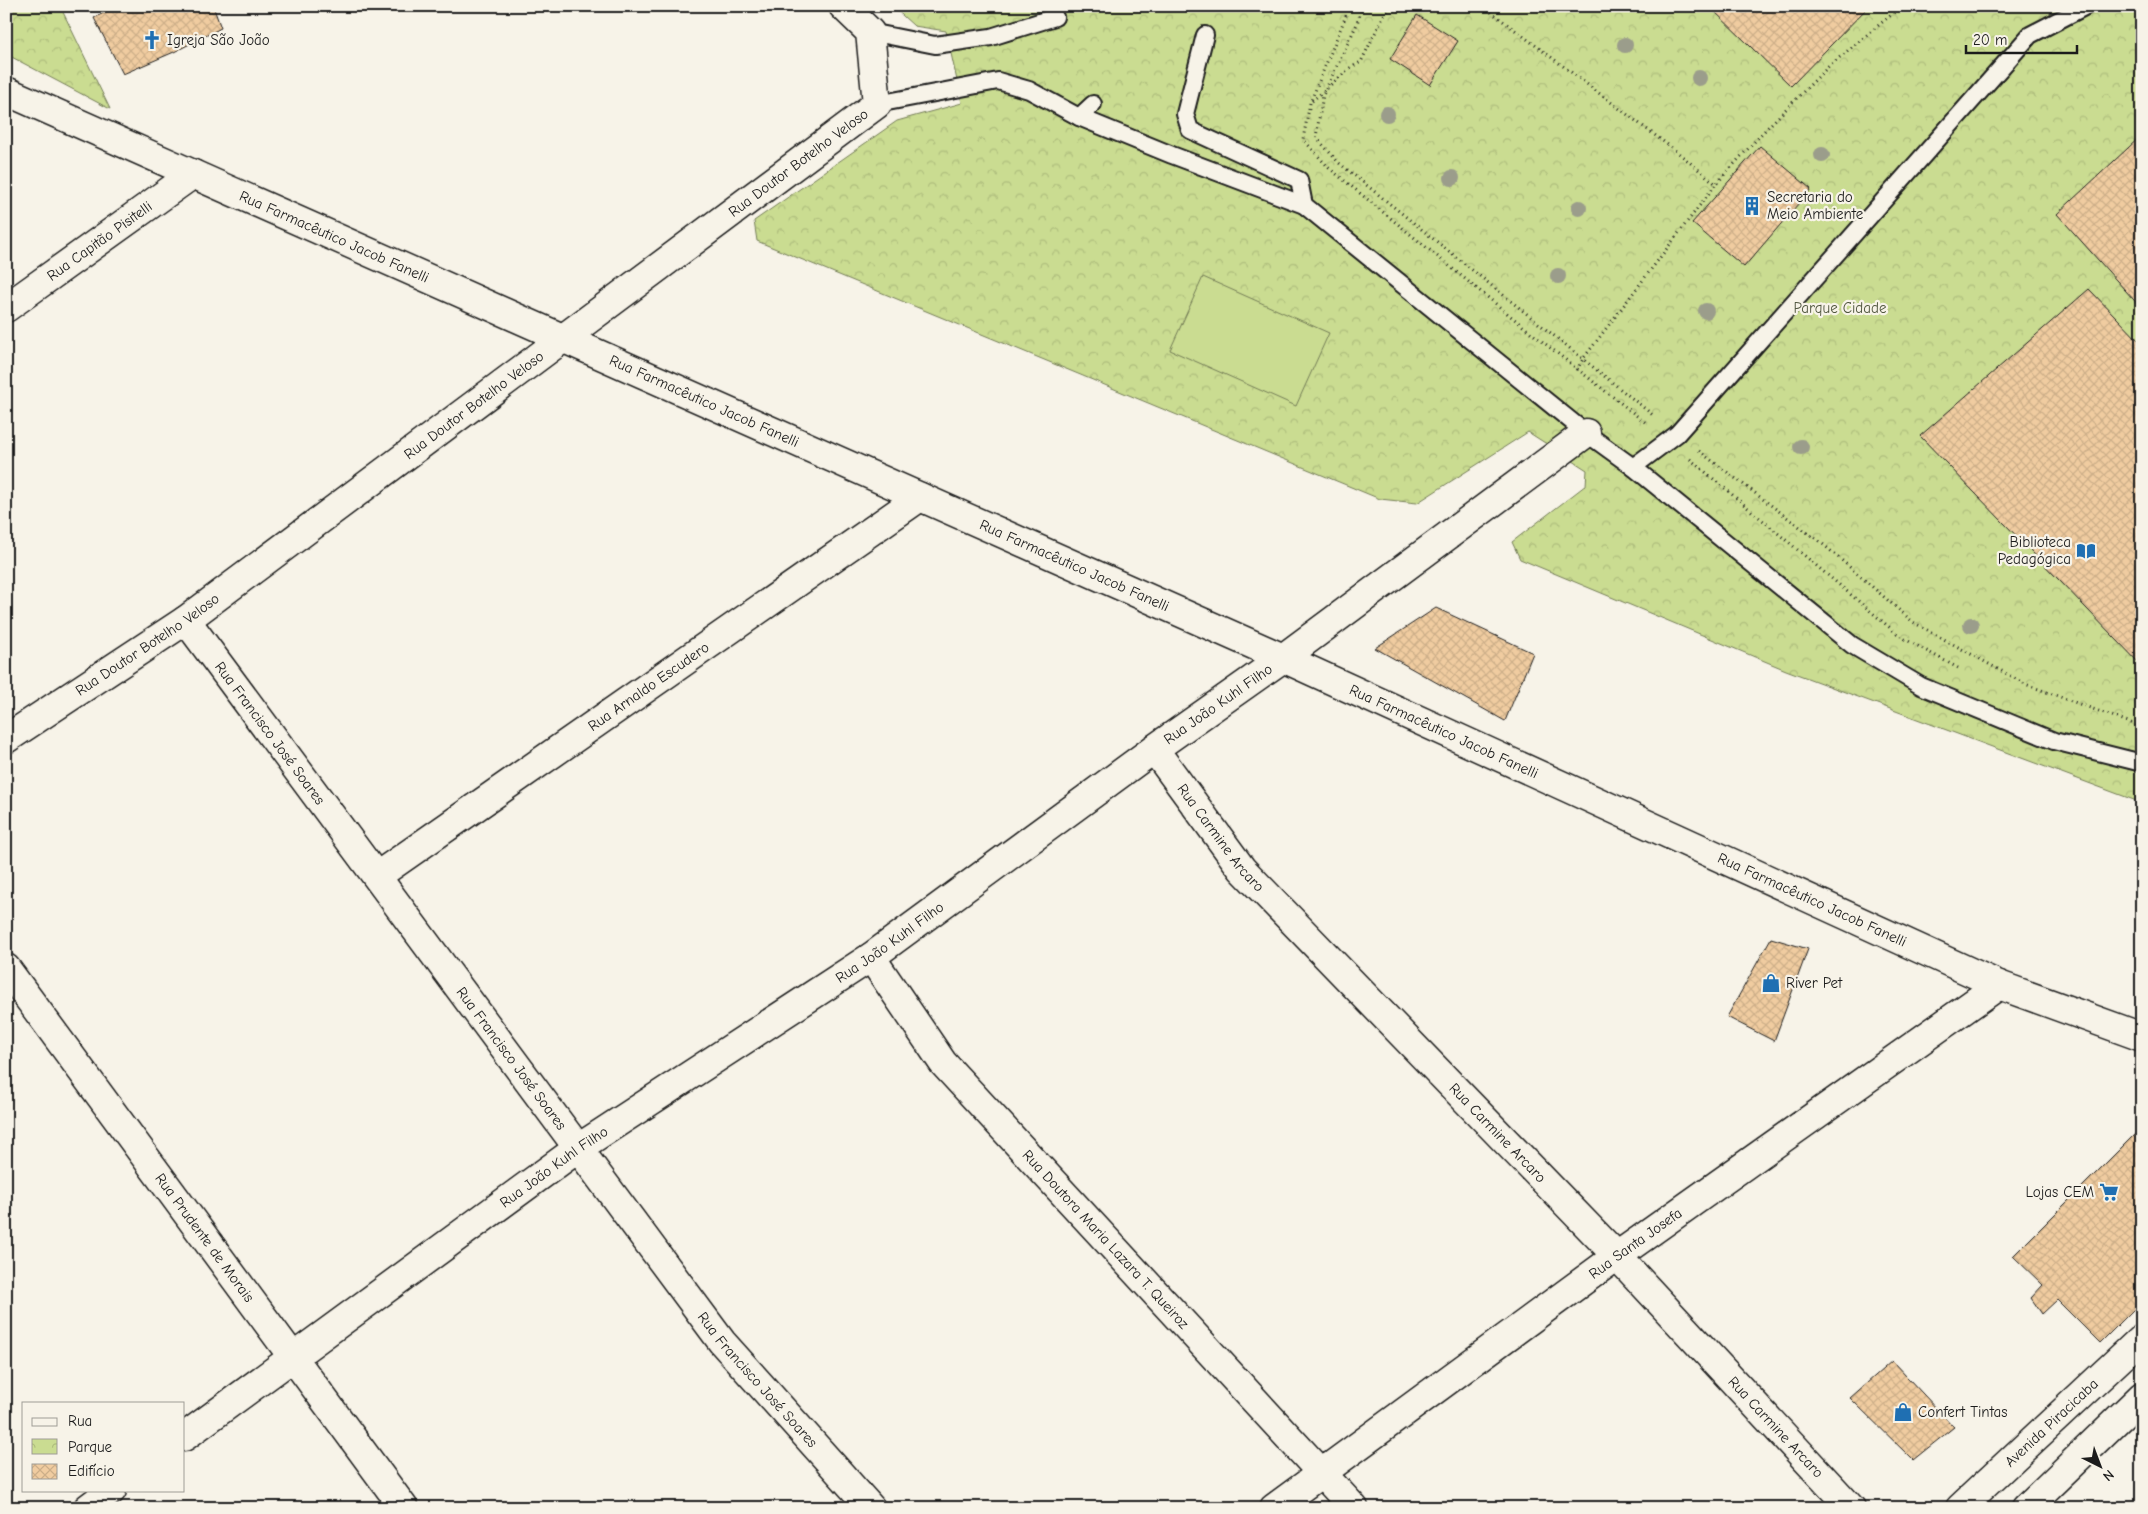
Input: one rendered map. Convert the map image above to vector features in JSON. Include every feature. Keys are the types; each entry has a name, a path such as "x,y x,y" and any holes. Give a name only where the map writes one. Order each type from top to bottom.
{"street":[{"path":"843,6 870,32"},
{"name":"Rua Doutor Botelho Veloso","path":"6,739 186,620 877,104 870,32"},
{"name":"Rua Farmacêutico Jacob Fanelli","path":"6,91 1283,658 1999,985 2142,1037"},
{"name":"Rua Capitão Pisitelli","path":"6,308 193,174"},
{"name":"Rua João Kuhl Filho","path":"185,1436 578,1148 872,957 1154,749 1283,658 1586,433"},
{"name":"Rua Arnaldo Escudero","path":"377,876 920,497"},
{"name":"Rua Francisco José Soares","path":"186,620 722,1342 872,1508"},
{"name":"Rua Carmine Arcaro","path":"1154,749 1242,869 1617,1256 1851,1508"},
{"name":"Rua Doutora Maria Lazara T. Queiroz","path":"872,957 943,1063 1354,1508"},
{"name":"Rua Prudente de Morais","path":"6,968 404,1508"},
{"name":"Rua Santa Josefa","path":"1274,1508 1617,1256 1999,985"},
{"name":"Avenida Piracicaba","path":"1960,1508 2142,1338"},
{"path":"2026,1508 2142,1396"},
{"path":"88,1508 109,1492"}],"lane":[{"path":"1633,467 1673,437 2030,35 2086,6"},
{"path":"870,32 935,46 991,37 1055,17"},
{"path":"1206,35 1185,114 1190,130 1299,180 1304,205"},
{"path":"877,104 998,81 1028,90 1079,117 1172,156 1304,205 1586,433 1633,467 1852,645 1914,681 2054,741 2142,763"},
{"path":"1079,117 1093,104"}],"path":[{"path":"1350,6 1310,103 1303,139 1329,168 1577,370 1824,545 1913,622 2025,684 2142,727"},
{"path":"1362,6 1357,24 1326,88 1316,138 1339,163 1583,358 1901,637 1958,669"},
{"path":"1310,103 1350,68 1361,62 1385,14 1392,6"},
{"path":"1483,6 1676,151 1716,184"},
{"path":"1577,370 1583,358 1716,184 1766,129 1828,67 1902,6"}],"green space":[{"path":"6,6 60,6 110,109 6,54"},
{"name":"Parque Cidade","path":"892,6 2142,6 2142,803 1786,670 1520,559 1512,542 1586,485 1587,470 1528,432 1417,503 1380,499 757,241 754,221 897,121 962,103 946,31 914,26"},
{"path":"1203,277 1329,333 1296,406 1170,350"}],"building":[{"name":"Igreja São João","path":"117,6 213,6 221,28 174,52 123,74 94,18"},
{"path":"1709,6 1869,6 1791,86"},
{"path":"1417,15 1458,41 1430,85 1390,59"},
{"path":"2142,135 2142,309 2057,214"},
{"name":"Secretaria do Meio Ambiente","path":"1760,146 1811,189 1744,267 1692,223"},
{"name":"Biblioteca Pedagógica","path":"2089,289 2142,344 2142,666 1920,436"},
{"path":"1436,608 1533,653 1505,721 1375,648"},
{"name":"River Pet","path":"1771,938 1808,949 1774,1041 1727,1017"},
{"name":"Lojas CEM","path":"2142,1127 2142,1301 2100,1343 2057,1300 2042,1314 2031,1298 2043,1285 2013,1256"},
{"name":"Confert Tintas","path":"1892,1361 1954,1427 1913,1460 1850,1398"}],"place":[{"name":"Igreja São João","path":"152,40"},
{"name":"Secretaria do Meio Ambiente","path":"1752,206"},
{"name":"Biblioteca Pedagógica","path":"2086,551"},
{"name":"River Pet","path":"1771,983"},
{"name":"Lojas CEM","path":"2109,1192"},
{"name":"Confert Tintas","path":"1903,1412"}]}
